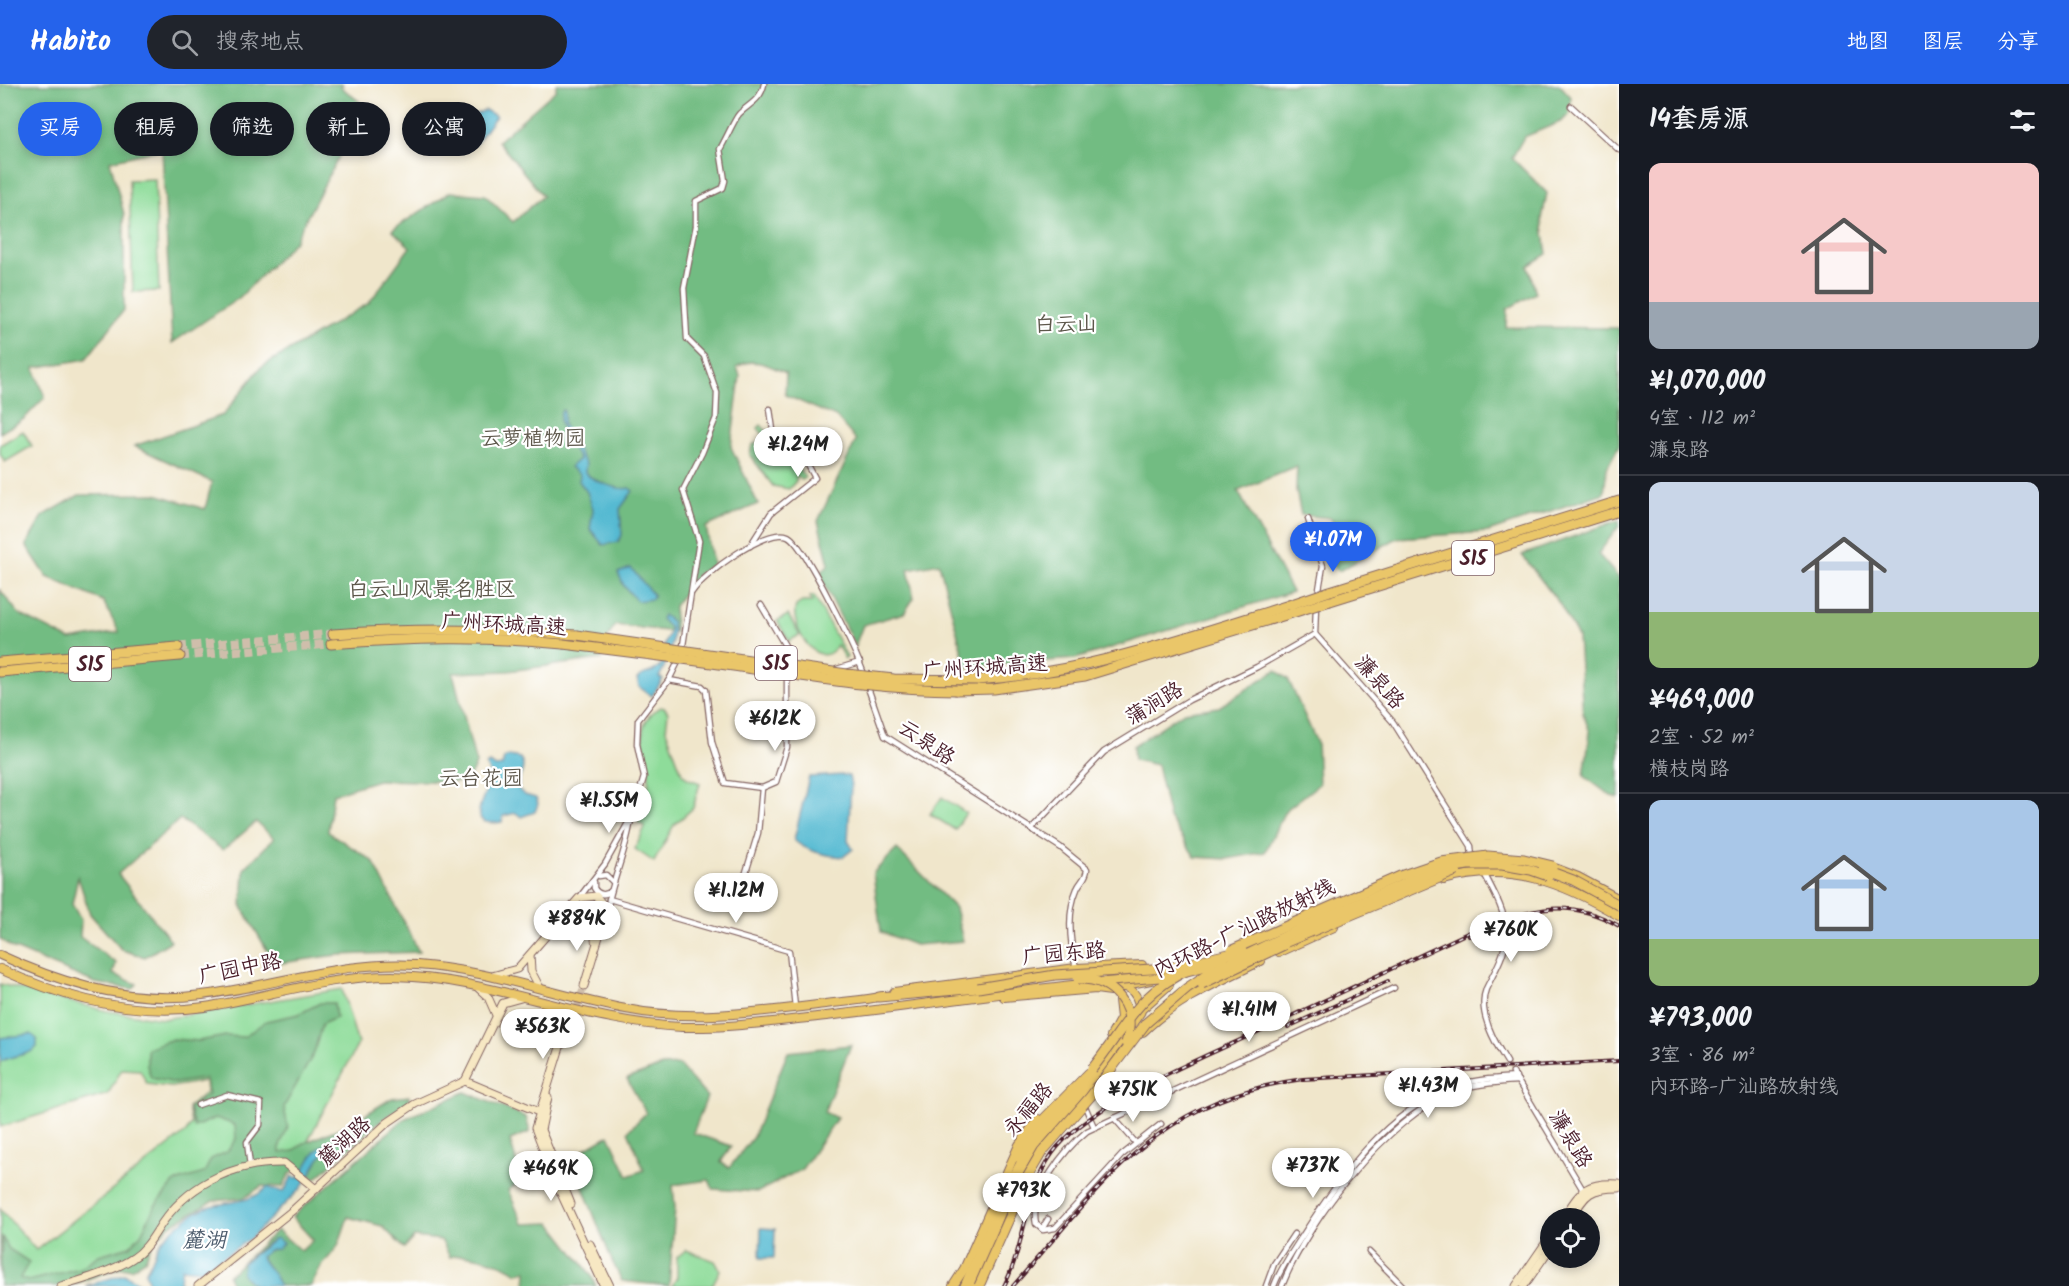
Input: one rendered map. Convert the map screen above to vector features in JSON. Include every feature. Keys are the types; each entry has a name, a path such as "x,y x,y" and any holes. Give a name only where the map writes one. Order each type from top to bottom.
{"highway":[{"name":"广州环城高速","path":"1289,609 1074,667 1019,677 977,680 894,679 577,635 494,629 403,629 332,639 487,638 563,644 906,690 1013,687 1085,676 1289,609 1616,507"},
{"name":"S15","path":"0,662 179,651 0,672"},
{"name":"内环路-广汕路放射线","path":"964,1286 1027,1139 1086,1077 1143,1000 1174,977 1390,880 1453,859 1488,856 1536,862 1579,876 1619,899"},
{"path":"977,992 1055,975 1157,970 1217,959 1262,944 1423,873 1470,863 1508,863 1544,870 1573,880 1619,905"},
{"name":"内环路-广汕路放射线","path":"979,1286 1033,1166 1126,1048 1163,1006 1209,973 1418,876 1447,867 1478,865 1523,868 1580,889 1619,912"},
{"name":"内环路-广汕路放射线","path":"1306,936 1431,880 1460,870 1505,868 1548,876"},
{"path":"1166,977 1229,965 1306,936"},
{"path":"1062,1119 1092,1088 1155,1014 1176,998 1306,936"},
{"path":"879,997 977,992 1078,979 1101,982 1119,994 1129,1012 1130,1031 1126,1048"},
{"path":"964,1286 1011,1182 1032,1142 1104,1063 1140,1012"},
{"path":"964,1286 982,1264"}],"main road":[{"name":"广园东路","path":"492,976 621,1008 651,1013 722,1014 879,997 913,988 1079,968 1167,964 1219,953 1274,932 1420,868 1472,857 1527,863 1566,872 1619,899"},
{"path":"1526,876 1527,863"},
{"path":"1383,893 1412,877 1445,866 1527,863 1570,878 1619,905"},
{"name":"广园东路","path":"1237,972 1280,952 1306,936 1420,888 1451,878 1484,873 1526,876 1568,888 1619,916"},
{"name":"广园东路","path":"475,986 639,1022 703,1027 790,1020 977,992 1105,978 1166,977 1241,956 1383,893 1403,888 1420,888"},
{"path":"492,976 517,969 579,898 596,896 607,910"},
{"path":"570,910 593,923 597,933 582,986 607,910"},
{"path":"583,916 599,916 607,910"},
{"path":"1298,921 1294,934 1299,938 1306,936"},
{"path":"1274,932 1282,937 1283,946 1280,952"},
{"path":"1115,1030 1140,1012 1167,987 1219,953"},
{"name":"广园中路","path":"0,955 76,984 153,996 202,995 337,968 370,965 432,966 492,976"},
{"path":"530,955 531,971 540,988"},
{"path":"1079,968 1105,978"},
{"name":"广园中路","path":"0,969 76,997 155,1010 207,1006 339,980 372,977 419,978 475,986"},
{"name":"永福路","path":"973,1286 1026,1164 1037,1145 1062,1119 1084,1104 1152,1024 1193,996 1237,972"},
{"path":"977,992 1032,996 1145,983 1152,977 1148,974 1105,978 1018,975"},
{"path":"1125,985 1137,995 1140,1012"},
{"path":"475,986 489,997 496,1015"},
{"path":"1096,988 1110,990 1120,1002 1121,1018 1115,1030"},
{"path":"527,998 513,999 503,1003 465,1081 540,1113"},
{"path":"572,1016 535,1124 536,1134 604,1286"},
{"name":"永福路","path":"953,1286 964,1269 1025,1135 1089,1067 1115,1030"},
{"name":"麓湖路","path":"198,1286 229,1263 316,1189 396,1116 465,1081"},
{"path":"540,1113 541,1130 550,1155 610,1286"},
{"path":"61,1286 134,1258 147,1246 185,1195 208,1181 236,1169 284,1163 316,1189"},
{"path":"1570,1208 1583,1190 1597,1184 1619,1184"},
{"path":"1578,1208 1591,1192 1600,1188 1619,1188"},
{"path":"1516,1286 1540,1251"},
{"path":"1524,1286 1540,1263"}],"street":[{"path":"607,910 644,777 637,744 638,720 669,680 682,651 699,541 683,490 702,453 716,418 717,393 704,356 687,339 685,272 696,226 696,201 723,188 725,181 720,149 733,129 738,115 751,106 763,91 764,84"},
{"path":"1570,106 1619,150"},
{"path":"750,546 771,513 814,481 801,452 783,443 773,430 770,409"},
{"path":"1308,519 1323,566 1314,623 1315,634"},
{"name":"云泉路","path":"690,594 714,568 750,546 781,535 796,542 860,662 885,736 1030,829 1087,869 1087,874 1077,888 1072,908 1071,946 1079,968"},
{"path":"669,680 702,686 706,690 712,742 725,783 762,788 777,782 786,755 787,661 785,643 769,622 761,605"},
{"name":"蒲涧路","path":"1030,829 1104,752 1189,700 1315,634"},
{"name":"濂泉路","path":"1315,634 1393,722 1471,846 1472,857"},
{"path":"787,661 836,669 860,662"},
{"path":"719,891 731,890 743,882 758,833 762,788"},
{"path":"579,898 595,879 633,814"},
{"path":"1484,873 1502,910 1506,941 1486,991 1484,1004 1492,1034 1507,1062"},
{"path":"595,879 606,875 613,882"},
{"path":"595,879 594,888 598,893 605,894 611,891"},
{"path":"609,898 789,951 795,1007"},
{"path":"1161,1124 1136,1143 1094,1184 1055,1228 1042,1229 1036,1224 1035,1217 1046,1181 1070,1147 1094,1127 1394,988"},
{"name":"濂泉路","path":"1455,1088 1516,1077 1583,1190"},
{"path":"1282,1286 1310,1229 1347,1170 1384,1132 1419,1104 1455,1088"},
{"path":"1274,1286 1281,1266 1352,1173 1391,1133 1455,1088"},
{"path":"198,1105 227,1095 261,1103 260,1125 248,1142 250,1166"},
{"path":"1084,1104 1094,1127"},
{"path":"1113,1118 1136,1143"},
{"path":"1384,1132 1391,1133"},
{"path":"1042,1229 1048,1219"},
{"path":"1266,1286 1274,1264 1294,1234"},
{"path":"1369,1252 1402,1286"},
{"path":"1274,1264 1281,1266"}],"green space":[{"path":"0,84 343,84 341,87 360,102 306,102 306,156 339,156 294,242 239,298 172,343 162,156 198,156 198,102 114,102 114,156 132,156 110,161 124,214 124,310 86,359 34,368 45,397 24,419 0,433"},
{"name":"白云山","path":"556,84 1559,84 1571,97 1569,115 1560,122 1524,137 1512,158 1547,193 1542,219 1547,254 1528,266 1536,293 1507,309 1506,327 1619,328 1619,445 1607,468 1604,493 1488,532 1397,538 1339,571 1330,563 1339,539 1331,518 1301,515 1296,490 1297,466 1238,491 1292,592 1075,659 966,667 939,563 908,569 914,598 904,613 863,625 855,646 819,574 829,564 818,521 856,440 836,417 785,395 786,373 762,363 749,362 737,367 740,376 731,447 758,504 706,527 713,564 698,574 674,606 675,632 615,625 602,648 602,659 508,671 453,673 476,764 467,782 378,780 333,794 328,832 373,861 419,952 337,955 275,964 242,907 244,869 274,838 256,822 223,850 180,819 118,874 171,941 145,957 122,950 90,914 78,877 72,904 81,920 80,937 116,963 113,974 137,984 133,989 95,983 13,948 0,939 0,590 19,614 70,640 119,632 103,601 47,577 26,545 43,516 79,495 156,494 205,509 212,482 134,446 223,415 261,367 369,303 410,247 392,230 450,192 485,195 513,222 543,196 498,141 556,90"},
{"path":"155,179 159,291 133,292 129,180"},
{"path":"761,425 805,477 802,480 796,475 796,481 789,489 773,486 750,455 752,445 768,440 758,428"},
{"path":"23,431 32,446 5,462 0,454 0,445"},
{"path":"1619,520 1619,526 1598,554 1619,578 1619,798 1611,796 1584,776 1590,732 1583,714 1578,637 1559,603 1522,555"},
{"path":"814,596 847,657 845,659 837,645 830,653 822,655 814,651 801,635 795,614 796,606 802,602 812,602 810,597"},
{"path":"788,615 800,635 789,641 777,621"},
{"path":"1276,670 1288,679 1317,743 1319,784 1285,811 1265,852 1227,859 1195,857 1169,818 1157,765 1134,760 1133,746 1184,712 1219,707"},
{"path":"660,707 665,708 668,713 666,730 682,773 687,778 700,783 693,808 674,825 654,862 635,849 645,827 638,822 649,782 643,730 645,722"},
{"path":"942,797 966,813 955,830 930,814"},
{"path":"897,849 955,908 963,941 915,945 881,932 873,873"},
{"path":"0,984 107,1011 163,1019 342,989 358,1044 301,1154 239,1165 144,1245 52,1286 0,1286 0,1209 36,1250 186,1132 191,1124 188,1107 206,1093 205,1081 171,1087 147,1084 140,1070 122,1069 108,1094 0,1127"},
{"path":"320,1003 334,1003 336,1018 322,1024 314,1053 284,1107 288,1128 280,1145 280,1153 293,1151 302,1144 352,1123 392,1098 409,1096 409,1102 375,1125 315,1179 299,1167 289,1175 283,1187 262,1186 244,1198 213,1201 169,1226 152,1243 145,1260 131,1269 122,1267 68,1286 0,1286 2,1237 9,1249 29,1262 20,1278 28,1281 80,1268 99,1255 130,1246 141,1234 155,1206 175,1182 204,1173 211,1159 227,1152 236,1139 235,1125 216,1118 194,1127 189,1108 208,1095 206,1078 176,1083 151,1078 147,1066 147,1048 173,1039 199,1041 226,1036 244,1037 266,1021 299,1014"},
{"path":"851,1045 824,1112 837,1118 802,1169 758,1192 713,1189 709,1180 673,1185 675,1208 669,1286 622,1281 571,1157 609,1135 628,1176 644,1170 628,1131 646,1113 627,1079 662,1066 679,1065 707,1097 693,1133 731,1146 721,1162 729,1168 753,1137 788,1052"},
{"path":"465,1092 526,1117 530,1132 510,1140 522,1181 508,1190 523,1224 551,1223 591,1275 596,1286 526,1286 527,1270 517,1273 485,1259 466,1256 450,1257 441,1240 414,1237 404,1248 382,1226 348,1217 338,1246 321,1267 311,1286 279,1286 261,1256 269,1250 269,1242 250,1257 247,1280 254,1286 233,1286 228,1276 277,1230 301,1251 313,1240 292,1217 404,1119"},
{"path":"686,1250 715,1261 720,1270 712,1286 672,1286 677,1277 677,1257"}],"water":[{"path":"486,111 496,116 486,130"},
{"path":"562,410 564,411 563,425 586,464 585,472 605,484 624,489 629,488 633,491 620,509 622,535 618,542 603,545 590,529 593,509 587,492 579,481 580,475 570,467 579,459 562,428 560,416"},
{"path":"631,568 654,596 652,599 637,601 624,586 618,573"},
{"path":"663,615 672,622 671,644 659,677 663,679 652,696 639,687 637,679 661,665 670,628 661,619"},
{"path":"509,756 520,758 522,762 523,770 518,785 519,790 525,795 536,798 538,804 535,812 521,817 516,813 503,816 502,822 489,823 482,820 479,815 490,779 486,765 489,763 496,767 502,766 504,758"},
{"path":"849,776 851,785 848,841 853,849 843,857 817,852 794,840 809,777"},
{"path":"31,1034 37,1039 37,1047 34,1050 0,1062 0,1038"},
{"name":"麓湖","path":"329,1143 302,1187 251,1238 203,1270 182,1268 179,1286 150,1286 145,1272 160,1243 176,1227 203,1209 251,1198 267,1187 284,1192 292,1176 298,1178 319,1148"},
{"path":"761,1228 775,1229 774,1258 760,1258"},
{"path":"276,1238 283,1243 278,1249 269,1250 261,1257 279,1286 254,1286 242,1274 243,1263"},
{"name":"麓湖","path":"124,1274 137,1281 138,1286 85,1286"}],"tunnel":[{"path":"178,647 333,634"},
{"path":"180,656 331,644"},
{"path":"574,1017 584,986"},
{"path":"1507,1062 1513,1073"}],"railway":[{"path":"1469,936 1507,919 1543,910 1580,911 1599,916 1619,926"},
{"path":"1004,1286 1017,1253 1030,1202 1043,1169 1052,1154 1069,1135 1091,1118 1174,1070 1476,929"},
{"path":"1288,1027 1388,981"},
{"path":"1013,1286 1076,1213 1137,1151 1171,1126 1208,1105 1252,1089 1303,1079 1619,1061"}],"park label":[{"name":"云萝植物园","path":"533,438"},
{"name":"白云山风景名胜区","path":"432,589"},
{"name":"云台花园","path":"481,778"}]}
